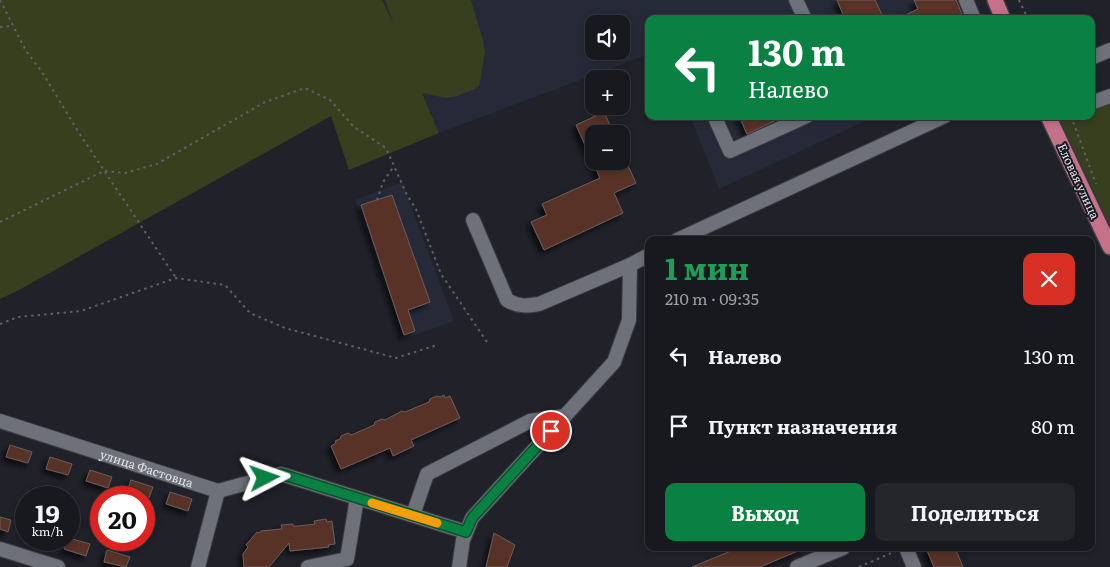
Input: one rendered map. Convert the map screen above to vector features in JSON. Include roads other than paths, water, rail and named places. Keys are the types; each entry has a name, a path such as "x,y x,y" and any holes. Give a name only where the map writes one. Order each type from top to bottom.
{"main road":[{"path":"995,0 1001,15"},
{"name":"Еловая улица","path":"1054,120 1110,247"}],"street":[{"path":"796,0 802,15"},
{"path":"966,0 972,15"},
{"path":"1095,56 1110,50"},
{"path":"1095,102 1110,96"},
{"path":"716,120 730,152 798,120"},
{"path":"686,236 936,120"},
{"path":"473,220 507,300 515,305 540,304 645,257"},
{"path":"460,567 463,540 472,518 614,362 629,320 630,265"},
{"path":"413,516 427,474 530,421 565,416"},
{"name":"улица Фастовца","path":"0,421 218,491"},
{"path":"198,567 218,491 281,474 466,532"},
{"path":"308,567 347,559 357,498"},
{"path":"0,549 58,567"},
{"path":"798,567 836,551"},
{"path":"902,551 914,567"}]}
